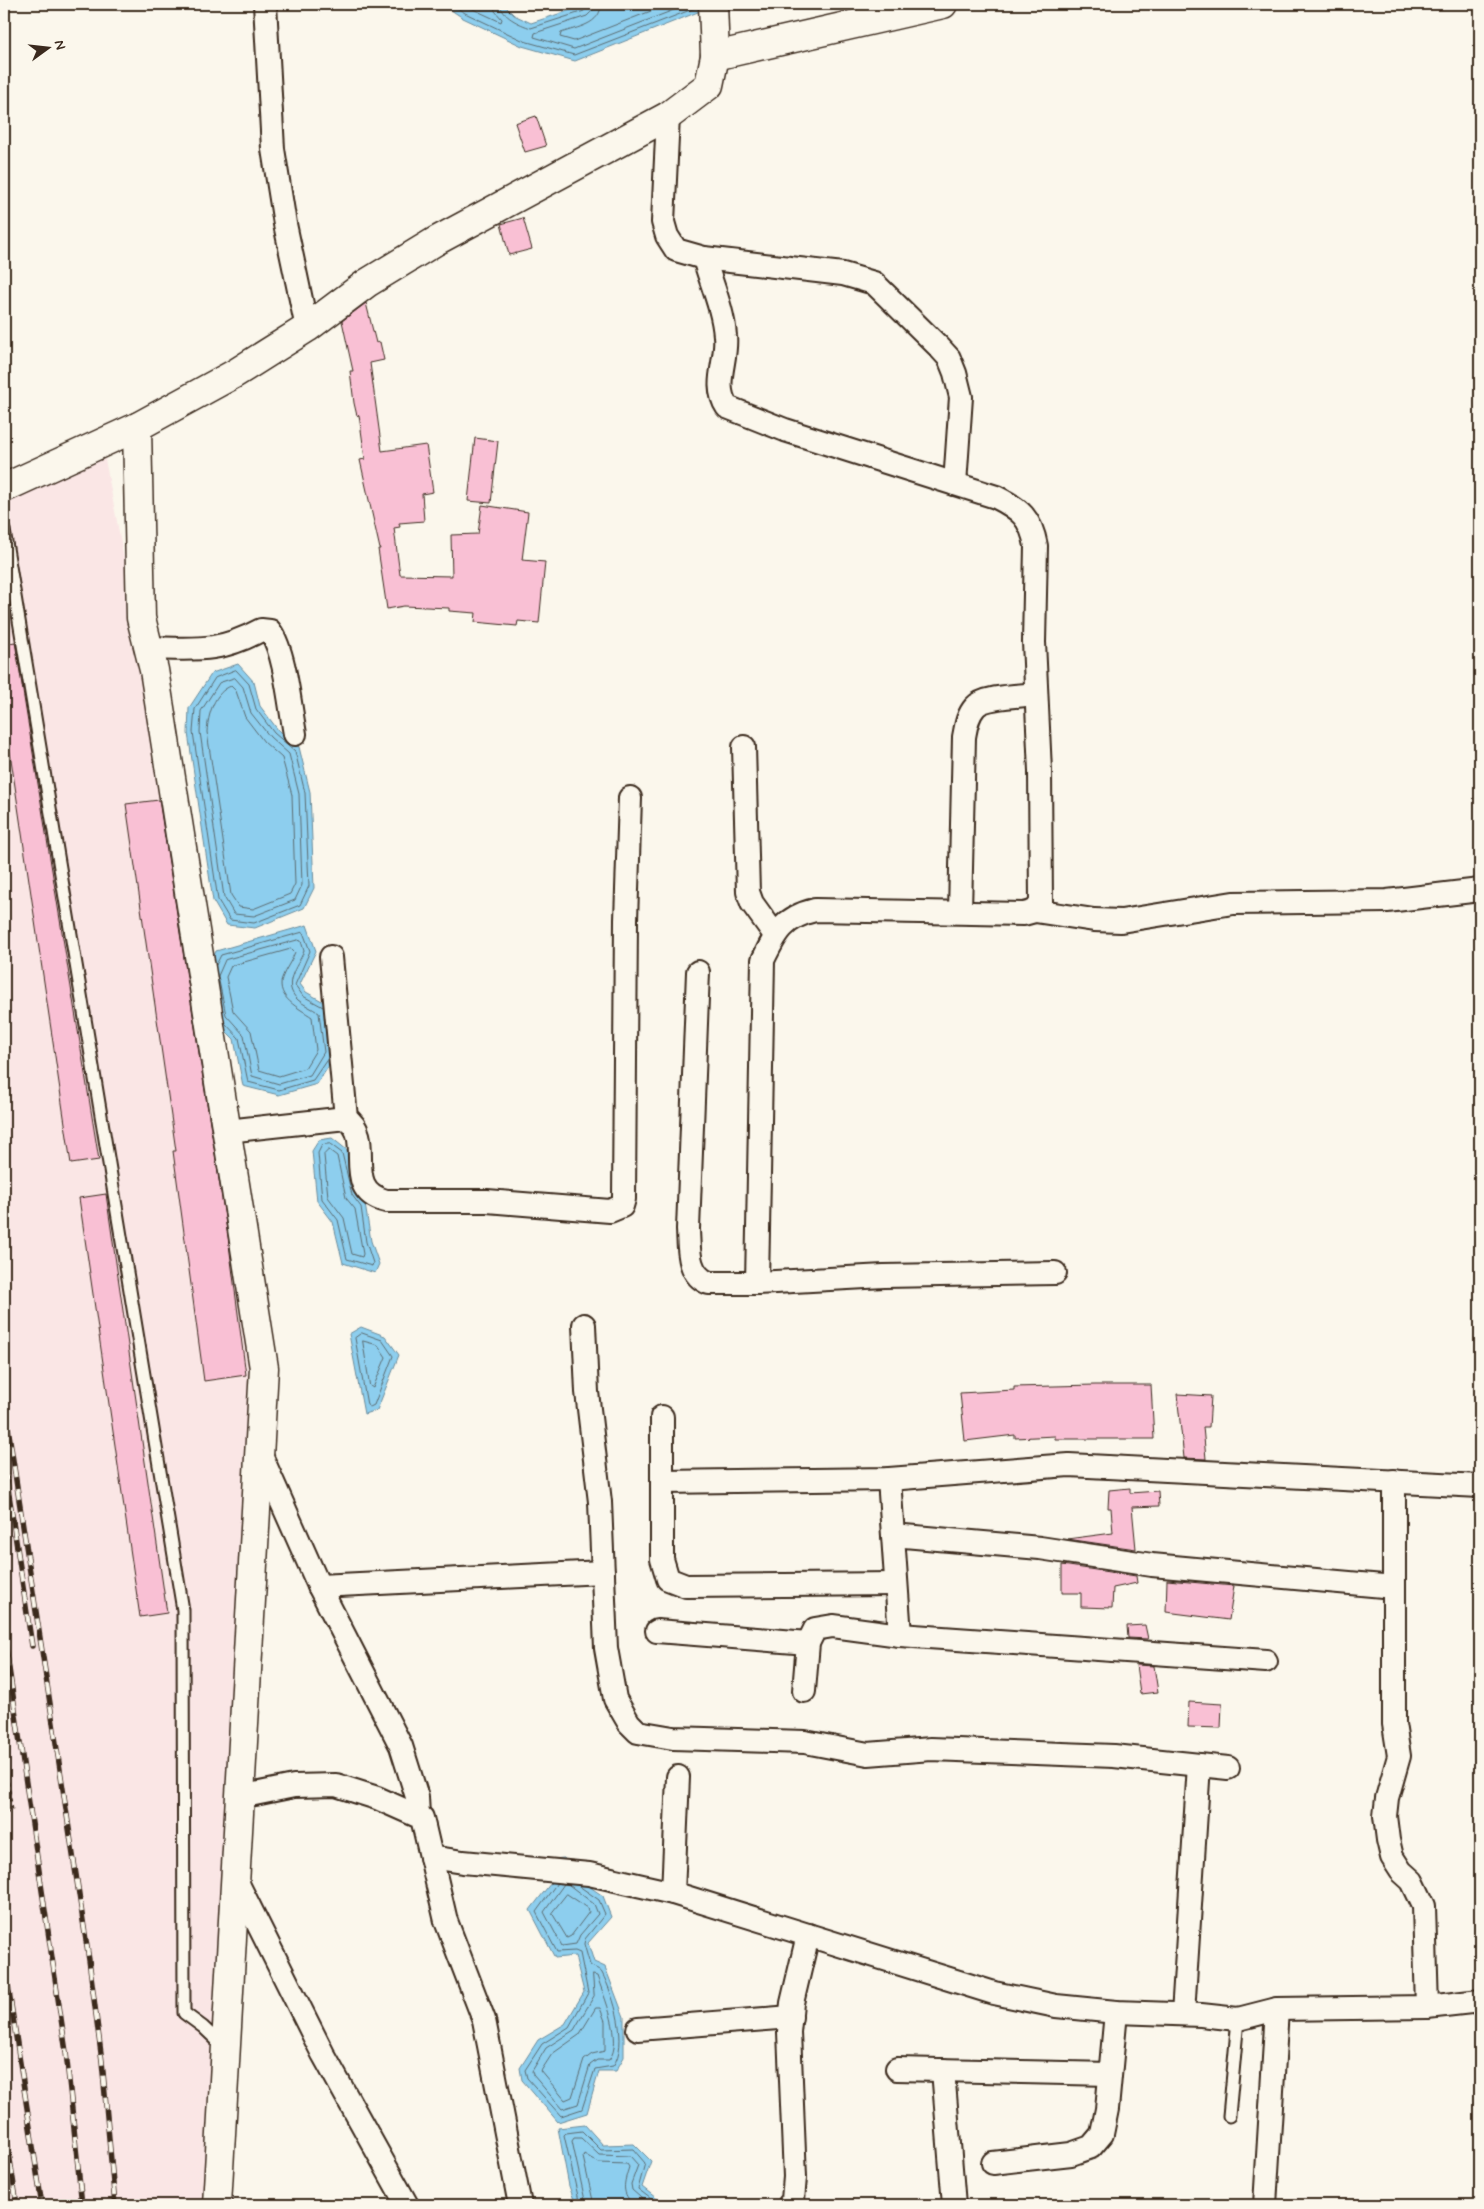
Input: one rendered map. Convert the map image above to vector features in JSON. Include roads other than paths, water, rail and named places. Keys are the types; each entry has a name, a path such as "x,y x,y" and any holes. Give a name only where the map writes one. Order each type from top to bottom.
{"street":[{"path":"265,4 273,149 284,224 307,328"},
{"path":"4,488 137,427 234,374 307,328 366,283 436,241 668,116 709,84 714,48 713,4"},
{"path":"714,48 943,4"},
{"path":"668,116 663,222 667,236 676,250 704,258 843,274 874,283 943,352 955,374 961,398 955,484"},
{"path":"704,258 725,331 721,393 727,407 785,430 996,497 1014,506 1026,517 1034,530 1037,563 1034,642 1041,903 1035,911"},
{"path":"137,427 141,618 149,648 264,1368 258,1448 217,2205"},
{"path":"149,648 206,649 238,642 261,630 270,631 275,638 281,658 295,734"},
{"path":"960,912 964,737 968,717 976,706 987,700 1036,694"},
{"path":"744,746 748,892 752,903 774,935"},
{"path":"227,1131 346,1118 354,1123 358,1134 361,1174 366,1191 374,1197 386,1200 487,1201 610,1211 622,1206 624,1199 626,920 630,798"},
{"path":"757,1284 763,960 774,935 790,919 815,910 1024,914 1035,911 1094,920 1121,921 1233,903 1386,901 1480,890"},
{"path":"331,957 346,1118"},
{"path":"698,972 688,1229 690,1258 696,1275 709,1283 757,1284 884,1276 1055,1273"},
{"path":"584,1325 587,1392 600,1502 606,1648 615,1699 629,1723 638,1732 673,1738 805,1742 868,1754 931,1748 1114,1756 1228,1768"},
{"path":"662,1417 662,1559 668,1579 686,1586 896,1584"},
{"path":"258,1448 320,1586 401,1746 417,1797 418,1815 424,1824 446,1921 484,2020 520,2205"},
{"path":"663,1482 890,1479 1069,1466 1480,1486"},
{"path":"890,1479 900,1634"},
{"path":"1394,1481 1394,1724 1399,1756 1387,1798 1385,1816 1392,1857 1401,1871 1412,1880 1424,1906 1427,2007"},
{"path":"893,1536 1040,1548 1152,1565 1394,1587"},
{"path":"320,1586 603,1572"},
{"path":"804,1691 808,1643 815,1629 834,1626 900,1634 1266,1661"},
{"path":"657,1631 808,1643"},
{"path":"1183,2014 1199,1765"},
{"path":"673,1893 678,1776"},
{"path":"240,1797 294,1786 336,1785 377,1798 418,1815"},
{"path":"431,1857 588,1874 673,1893 994,1992 1056,2006 1116,2012 1183,2014 1238,2019 1277,2009 1427,2007 1480,2001"},
{"path":"236,1880 323,2054 407,2205"},
{"path":"790,2205 793,2200 795,2177 791,2017 808,1935"},
{"path":"1265,2205 1277,2009"},
{"path":"993,2163 1071,2154 1091,2147 1102,2134 1116,2012"},
{"path":"638,2029 791,2017"},
{"path":"897,2069 1110,2074"},
{"path":"943,2070 954,2205"}],"lane":[{"path":"4,530 183,1610 184,2013 203,2027 226,2050"},
{"path":"1229,2116 1238,2019"}],"water":[{"path":"442,4 503,4 514,15 531,23 589,4 708,4 708,8 575,61 522,46 463,18"},
{"path":"238,664 254,682 260,706 278,730 299,747 310,792 314,888 304,908 255,928 227,925 213,901 188,733 189,708 212,673"},
{"path":"307,925 316,951 300,984 306,992 329,1005 336,1055 317,1084 279,1095 243,1086 234,1039 216,1021 206,974 216,951"},
{"path":"332,1138 347,1150 356,1194 365,1204 371,1241 379,1264 375,1273 343,1263 333,1222 317,1201 312,1151 319,1140"},
{"path":"361,1327 385,1336 399,1355 377,1410 364,1414 349,1334"},
{"path":"564,1858 580,1880 603,1896 611,1917 588,1943 594,1962 605,1967 624,2017 624,2057 616,2071 599,2071 587,2113 558,2122 522,2080 520,2068 538,2040 565,2024 584,1992 575,1956 555,1958 530,1910 554,1879 552,1859"},
{"path":"585,2125 603,2145 634,2144 651,2161 642,2187 665,2205 576,2205 569,2186 558,2128"}],"railway":[{"path":"4,1401 89,1960 102,2061 115,2205"},
{"path":"4,1462 32,1646"},
{"path":"4,1635 66,2052 82,2205"},
{"path":"4,1959 42,2205"},
{"path":"4,2121 17,2205"}]}
